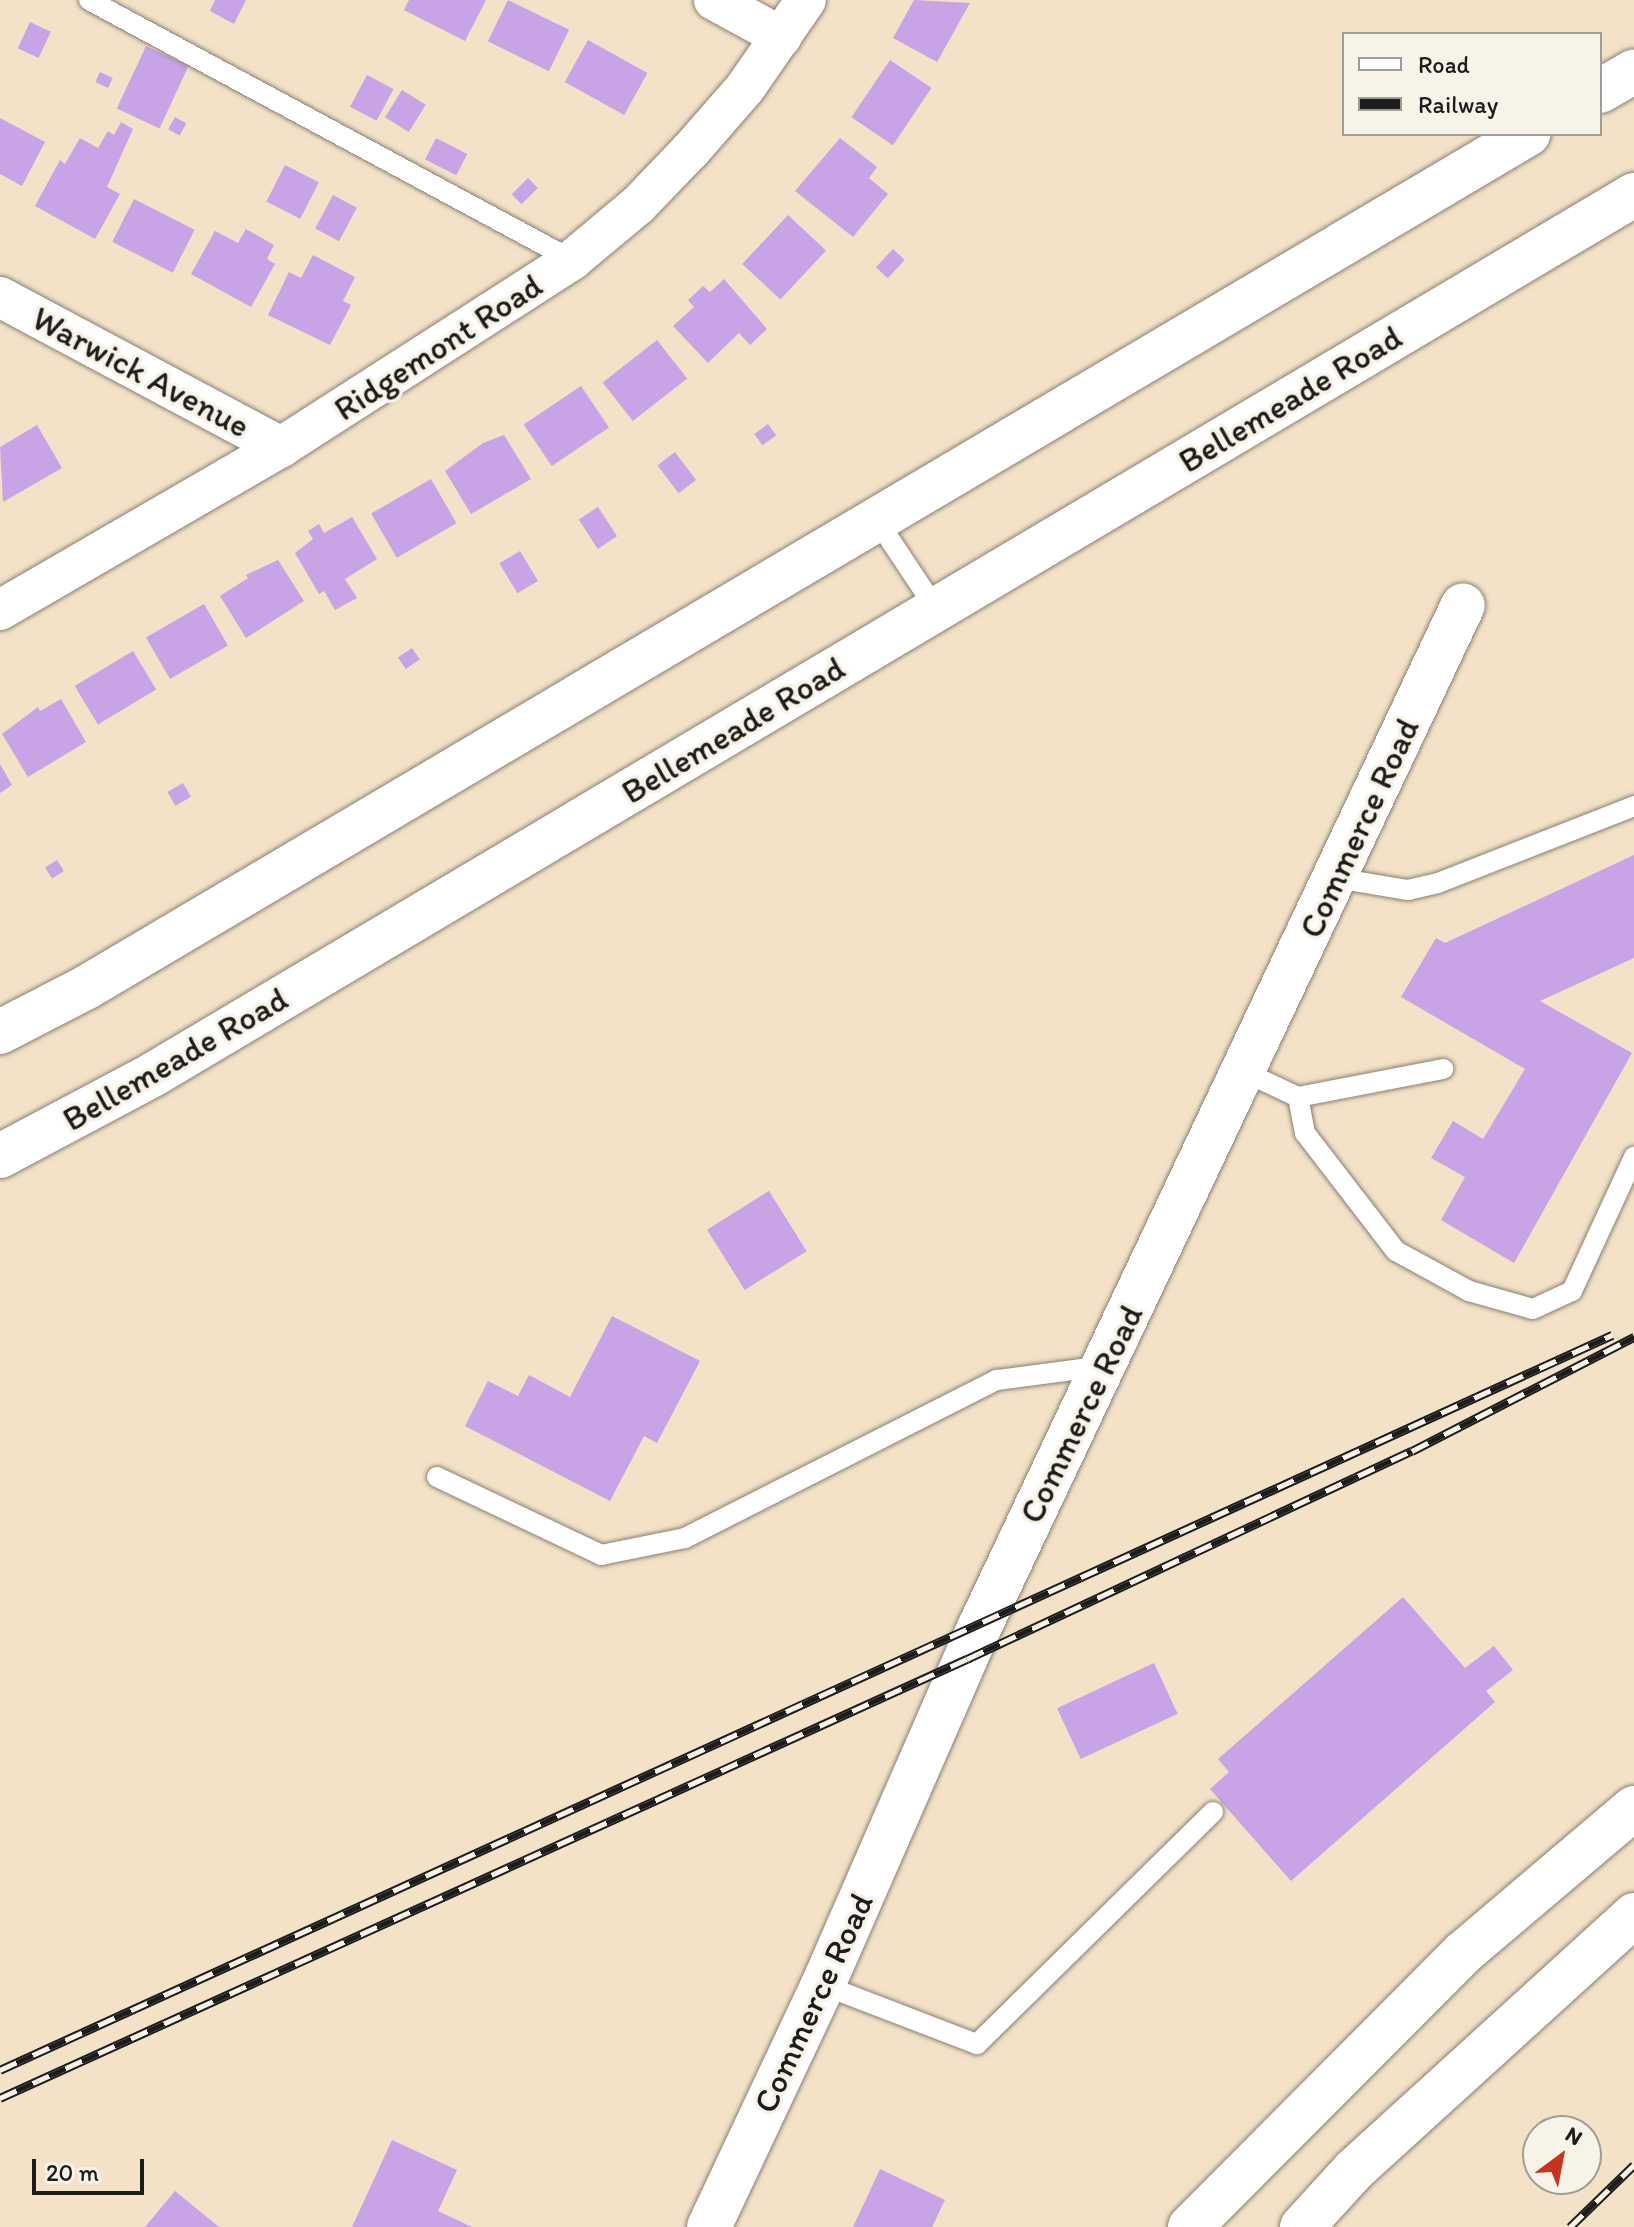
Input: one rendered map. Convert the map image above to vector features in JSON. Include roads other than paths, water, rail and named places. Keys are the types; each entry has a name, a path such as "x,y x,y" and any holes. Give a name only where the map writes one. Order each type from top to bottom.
{"main road":[{"path":"1602,90 1634,71"},
{"path":"0,1032 87,987 1525,136"},
{"name":"Bellemeade Road","path":"0,1156 154,1074 1634,195"},
{"name":"Commerce Road","path":"709,2227 823,1985 980,1626 1245,1072 1463,605"},
{"path":"1190,2227 1463,1953 1634,1808"},
{"path":"1302,2227 1354,2170 1634,1915"}],"street":[{"path":"714,0 782,37"},
{"name":"Ridgemont Road","path":"0,610 281,447 572,260 638,205 691,150 782,37 806,0"},
{"name":"Warwick Avenue","path":"0,297 281,447"}],"lane":[{"path":"89,0 572,260"},
{"path":"877,520 936,609"},
{"path":"1336,878 1408,890 1438,883 1634,806"},
{"path":"1245,1072 1298,1097 1443,1069"},
{"path":"1298,1097 1305,1133 1396,1251 1469,1291 1533,1309 1572,1291 1634,1157"},
{"path":"437,1477 601,1555 685,1538 997,1380 1104,1366"},
{"path":"823,1985 977,2044 1213,1812"}],"railway":[{"path":"0,2070 1612,1335"},
{"path":"0,2098 967,1659 1412,1451 1634,1337"},
{"path":"1570,2227 1634,2165"}]}
